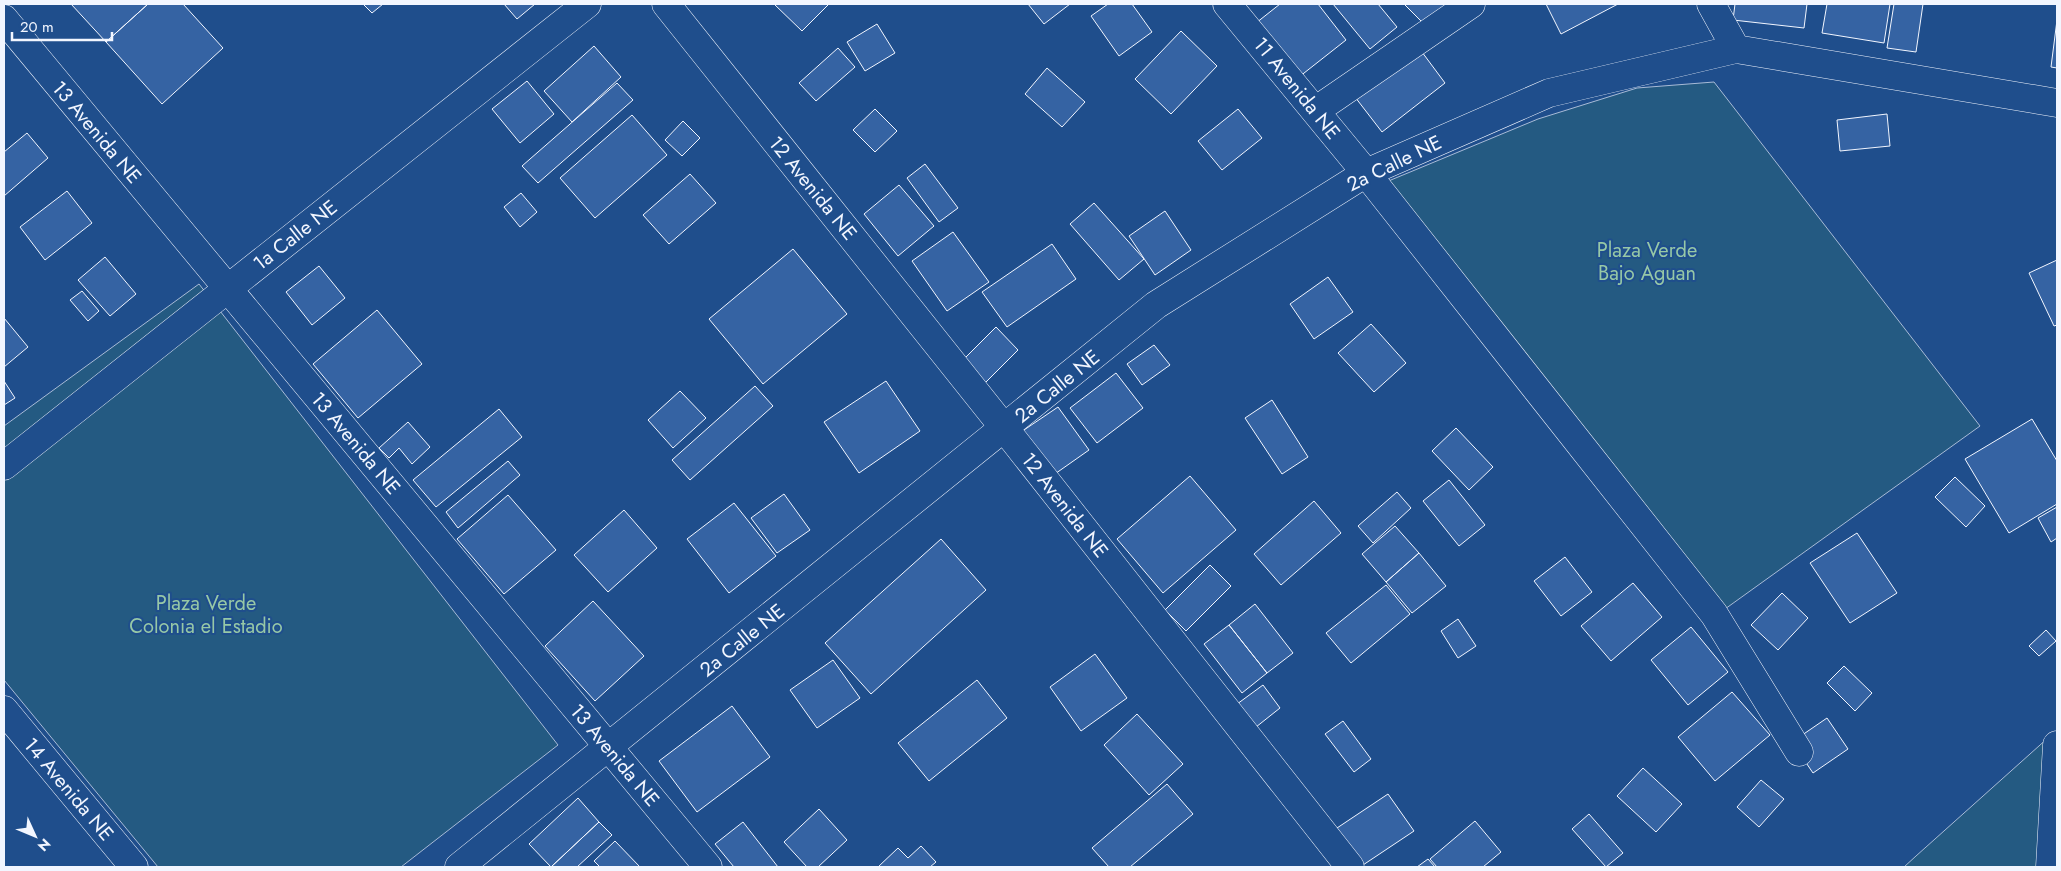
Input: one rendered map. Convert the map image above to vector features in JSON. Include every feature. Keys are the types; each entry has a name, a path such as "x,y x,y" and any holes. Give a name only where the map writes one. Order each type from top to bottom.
{"street":[{"name":"1a Calle NE","path":"4,466 587,4"},
{"name":"12 Avenida NE","path":"666,4 1005,429 1350,867"},
{"name":"11 Avenida NE","path":"1227,4 1366,173 1714,614 1799,752"},
{"path":"1315,111 1471,4"},
{"path":"1712,4 1736,49 2057,103"},
{"name":"13 Avenida NE","path":"4,19 708,867"},
{"name":"2a Calle NE","path":"459,867 1005,429 1156,305 1366,173 1549,93 1736,49"},
{"name":"14 Avenida NE","path":"4,710 134,867"},
{"path":"2050,867 2057,745"}],"green space":[{"name":"Plaza Verde Bajo Aguan","path":"1714,82 1980,426 1725,609 1374,187 1538,119 1637,88"},
{"name":"Plaza Verde Colonia el Estadio","path":"199,284 558,745 401,867 158,867 4,680 4,426"},
{"path":"2049,737 2040,867 1904,867 1916,856"}],"building":[{"path":"71,4 148,4 106,42"},
{"path":"148,4 183,4 223,48 162,104 106,42"},
{"path":"363,4 383,4 372,13"},
{"path":"504,4 535,4 517,19"},
{"path":"774,4 829,4 802,31"},
{"path":"1028,4 1070,4 1044,24"},
{"path":"1108,4 1132,4 1152,32 1119,56 1091,16"},
{"path":"1280,4 1318,4 1346,40 1299,77 1256,23"},
{"path":"1333,4 1378,4 1397,27 1370,49"},
{"path":"1404,4 1445,4 1447,6 1427,27"},
{"path":"1546,4 1618,4 1561,34"},
{"path":"1735,4 1807,4 1804,28 1733,20"},
{"path":"1827,4 1890,4 1884,43 1822,33"},
{"path":"1894,4 1923,4 1916,52 1887,48"},
{"path":"2057,20 2057,68 2051,67"},
{"path":"877,24 895,53 865,71 847,42"},
{"path":"1181,31 1217,66 1171,114 1135,79"},
{"path":"594,46 621,77 572,122 544,91"},
{"path":"838,48 855,67 816,101 799,83"},
{"path":"1419,48 1445,83 1382,132 1355,97"},
{"path":"1047,68 1085,102 1062,127 1025,94"},
{"path":"527,81 554,114 520,143 492,109"},
{"path":"617,83 633,100 538,183 522,166"},
{"path":"875,109 897,131 875,152 853,130"},
{"path":"1238,109 1262,138 1222,170 1198,141"},
{"path":"1887,114 1890,146 1840,151 1837,120"},
{"path":"632,115 667,155 595,218 560,178"},
{"path":"683,121 700,138 682,156 665,140"},
{"path":"27,133 48,158 4,196 4,152"},
{"path":"925,164 958,208 939,222 907,178"},
{"path":"690,174 716,203 669,244 643,215"},
{"path":"899,185 934,226 898,256 864,214"},
{"path":"67,191 92,223 45,260 20,227"},
{"path":"521,193 537,212 520,227 504,207"},
{"path":"1094,203 1144,259 1119,280 1070,224"},
{"path":"1165,211 1191,250 1155,275 1129,236"},
{"path":"953,232 989,282 947,311 912,261"},
{"path":"1052,244 1076,279 1007,327 982,292"},
{"path":"793,249 847,314 763,384 709,319"},
{"path":"105,257 136,294 110,316 78,280"},
{"path":"2057,260 2057,325 2054,326 2029,273"},
{"path":"319,266 345,298 312,325 286,292"},
{"path":"1328,277 1353,312 1314,339 1290,304"},
{"path":"82,291 99,311 88,321 70,300"},
{"path":"377,310 422,364 358,418 313,364"},
{"path":"4,318 28,347 4,367"},
{"path":"1371,324 1406,363 1374,392 1338,353"},
{"path":"996,327 1018,350 985,383 963,360"},
{"path":"1154,345 1170,365 1142,385 1127,364"},
{"path":"1116,373 1143,408 1097,443 1070,408"},
{"path":"4,381 15,398 4,405"},
{"path":"886,381 920,431 859,473 824,422"},
{"path":"755,386 773,406 690,480 672,460"},
{"path":"680,391 706,418 673,448 648,420"},
{"path":"1272,400 1308,457 1282,474 1245,418"},
{"path":"1058,407 1089,450 1052,476 1021,432"},
{"path":"499,409 522,437 436,507 413,480"},
{"path":"2032,419 2057,461 2057,504 2009,533 1965,459"},
{"path":"408,422 430,447 412,464 399,448 389,458 379,448"},
{"path":"1456,428 1493,467 1469,490 1432,451"},
{"path":"508,461 520,475 458,528 446,512"},
{"path":"1190,476 1236,530 1163,593 1117,539"},
{"path":"1955,477 1985,506 1966,527 1935,497"},
{"path":"1449,480 1485,525 1459,546 1423,501"},
{"path":"1397,492 1411,508 1373,543 1358,526"},
{"path":"784,494 810,530 777,553 751,518"},
{"path":"508,495 556,550 504,594 457,539"},
{"path":"1314,501 1341,533 1281,585 1254,554"},
{"path":"734,503 776,556 729,593 687,539"},
{"path":"2057,507 2057,538 2051,542 2038,518"},
{"path":"624,510 657,548 608,592 574,555"},
{"path":"1395,526 1419,553 1386,582 1362,554"},
{"path":"1857,533 1897,593 1850,623 1810,563"},
{"path":"941,539 986,590 871,694 825,643"},
{"path":"1419,553 1446,586 1412,613 1386,582"},
{"path":"1565,557 1592,592 1561,616 1534,581"},
{"path":"1210,565 1231,586 1186,631 1165,610"},
{"path":"1633,583 1662,617 1611,661 1581,626"},
{"path":"1386,585 1410,614 1351,663 1326,633"},
{"path":"1782,593 1808,618 1778,650 1751,625"},
{"path":"593,601 644,656 595,701 545,646"},
{"path":"1255,604 1293,653 1267,673 1229,625"},
{"path":"1458,619 1476,646 1458,658 1441,631"},
{"path":"1229,625 1267,673 1242,693 1204,644"},
{"path":"1691,627 1728,672 1688,705 1651,660"},
{"path":"2046,630 2056,641 2039,656 2029,646"},
{"path":"1095,654 1127,698 1081,731 1050,687"},
{"path":"833,660 860,698 817,728 790,690"},
{"path":"1844,666 1872,693 1855,711 1827,683"},
{"path":"977,680 1007,718 929,781 898,743"},
{"path":"1263,685 1280,708 1251,731 1233,707"},
{"path":"1732,692 1770,735 1715,781 1678,737"},
{"path":"732,706 770,757 697,812 659,761"},
{"path":"1137,714 1183,764 1149,795 1104,745"},
{"path":"1827,718 1848,749 1813,773 1792,742"},
{"path":"1343,721 1371,759 1354,772 1325,734"},
{"path":"1643,768 1682,804 1656,832 1617,796"},
{"path":"1761,780 1784,799 1759,827 1737,807"},
{"path":"1167,784 1193,814 1130,867 1109,867 1092,848"},
{"path":"1388,794 1414,831 1360,867 1334,830"},
{"path":"578,798 599,822 551,867 529,844"},
{"path":"819,809 847,840 818,867 807,867 784,842"},
{"path":"1589,814 1623,853 1606,867 1572,829"},
{"path":"1475,821 1501,852 1483,867 1437,867 1430,859"},
{"path":"599,822 612,835 577,867 551,867"},
{"path":"743,822 778,867 734,867 715,844"},
{"path":"615,841 640,867 600,867 594,861"},
{"path":"921,846 936,862 930,867 878,867 898,848 908,858"},
{"path":"1428,859 1435,867 1417,867"}]}
